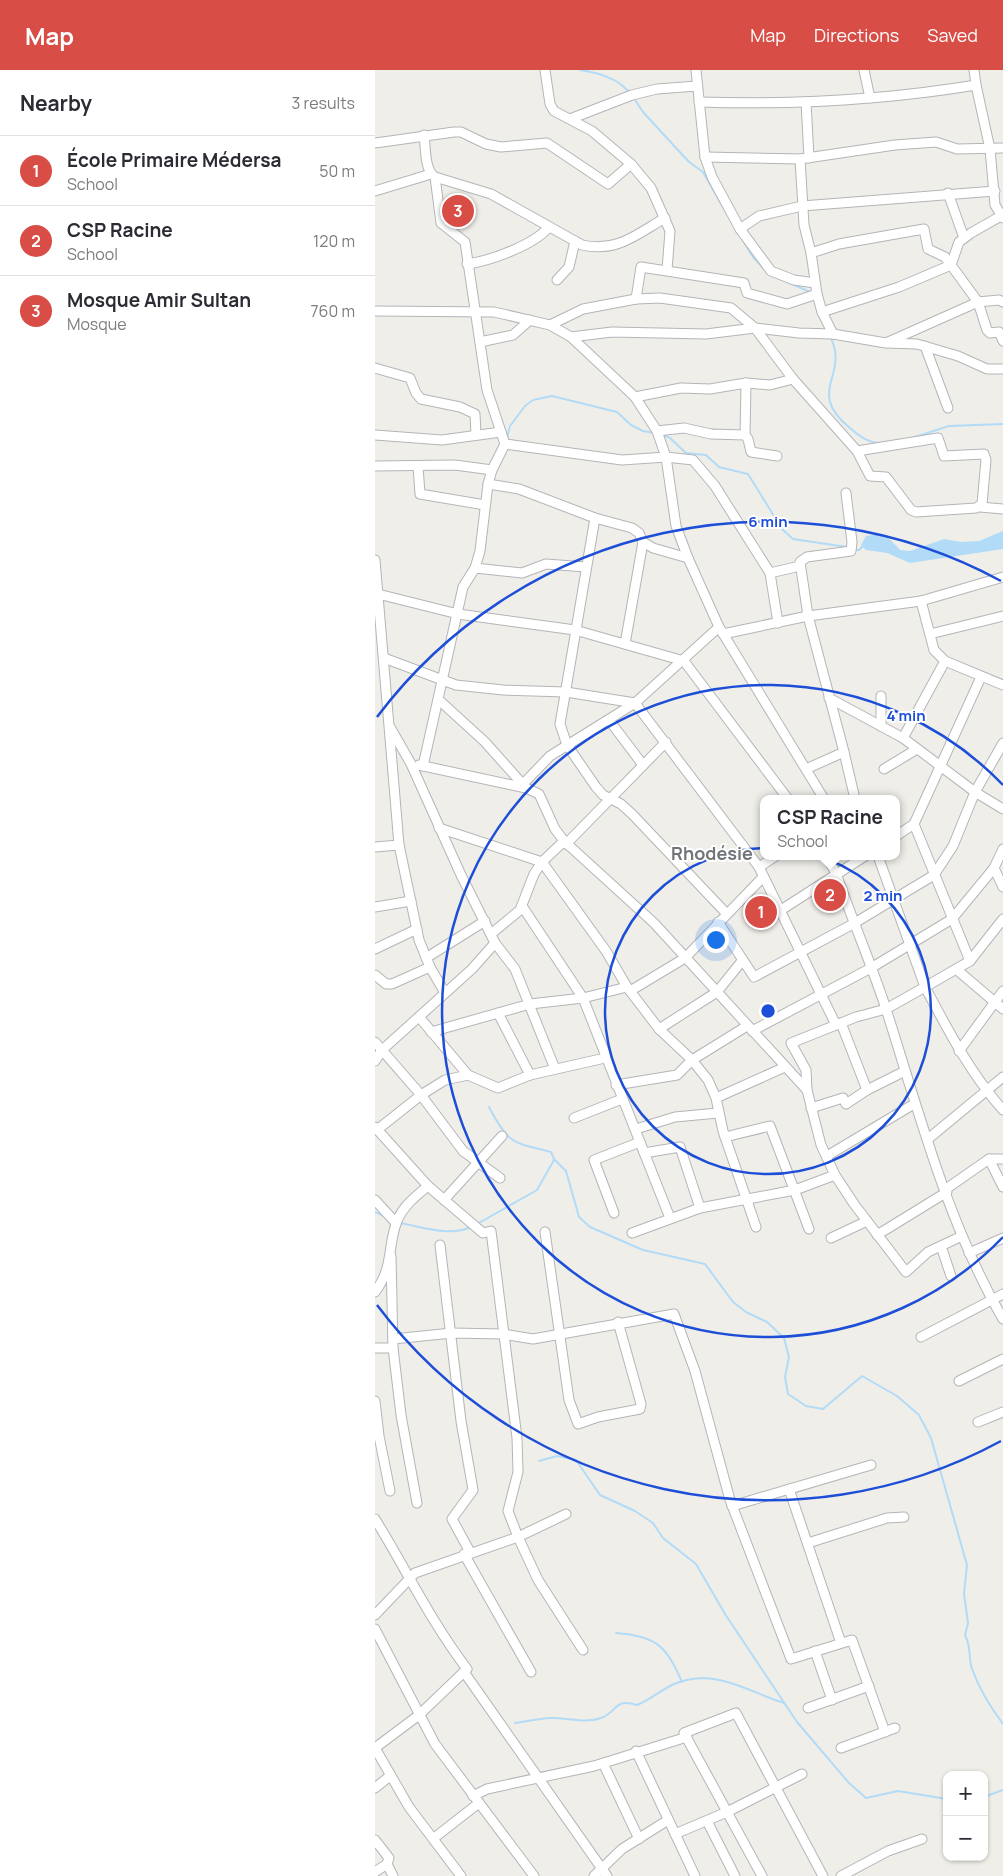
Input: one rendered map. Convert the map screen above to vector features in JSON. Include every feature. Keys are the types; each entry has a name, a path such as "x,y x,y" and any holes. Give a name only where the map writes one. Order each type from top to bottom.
{"street":[{"path":"545,70 550,104 554,112 592,131 631,164 651,188 670,231 667,270"},
{"path":"696,70 705,157 712,177 740,229 771,271 794,280 815,283"},
{"path":"864,70 870,98"},
{"path":"822,312 912,282 951,265 959,242 1002,217 995,206 990,149 974,70"},
{"path":"699,102 754,104 805,102 870,98 976,85"},
{"path":"570,119 598,110 632,95 657,89 697,86"},
{"path":"805,102 805,159 802,206 817,294 822,312 833,334"},
{"path":"375,143 424,134 461,132 486,144 501,148 547,143 608,184 613,182 631,164"},
{"path":"423,766 463,587 475,568 480,551 488,484 492,470 505,444 487,390 465,242 441,223 424,134"},
{"path":"705,157 805,159 895,145 936,142 957,149 1003,148"},
{"path":"375,191 433,175 491,194 575,241 592,247 621,244 665,218"},
{"path":"740,229 759,216 802,206 948,193 995,191"},
{"path":"948,193 964,238"},
{"path":"467,264 479,263 537,239 549,227"},
{"path":"811,253 839,244 924,230 927,249 945,257 978,302 987,330 990,333 999,332 1003,341"},
{"path":"557,280 569,267 575,241"},
{"path":"636,299 641,267 744,283 747,294 787,304 817,294"},
{"path":"550,325 583,309 636,299 660,298 731,308 755,328 793,379 857,451 870,476 886,478 911,510 916,512 980,507 1003,509"},
{"path":"886,343 978,302 999,300 1003,302"},
{"path":"375,311 507,313 550,325 571,337 635,397 657,432 666,457 677,526 688,558 721,631 822,795"},
{"path":"480,342 513,335 530,320"},
{"path":"571,337 612,332 706,334 755,328 799,333 833,334 886,343 925,346 958,356 987,369 1003,369"},
{"path":"925,346 948,408"},
{"path":"375,368 410,378 416,393 421,398 460,407 475,414 476,434"},
{"path":"635,397 665,390 721,388 746,383 769,385 793,379"},
{"path":"746,383 745,436 751,452 777,456"},
{"path":"657,432 684,428 711,434 745,436"},
{"path":"375,435 443,440 501,432"},
{"path":"857,451 938,438 944,456 984,454 986,460 980,507"},
{"path":"505,444 622,460 666,457 689,459 697,463 715,486 770,573 778,623"},
{"path":"375,466 455,465 492,470"},
{"path":"418,466 419,494 485,505"},
{"path":"488,484 519,489 595,518 636,530 643,542 656,550 688,558"},
{"path":"846,493 852,549 847,552 802,559 799,566 808,616 854,795"},
{"path":"595,518 561,724 567,744 595,787 621,804 632,814 726,913"},
{"path":"625,644 643,542"},
{"path":"375,560 399,845 417,929 428,963 445,993"},
{"path":"475,568 523,573 546,564 586,567"},
{"path":"770,573 799,566"},
{"path":"524,786 541,764 567,744 635,703 721,631 778,623 808,616 921,601 1003,578"},
{"path":"378,594 458,614 575,630 684,661 785,795"},
{"path":"921,601 934,650 945,661 981,678 1003,685"},
{"path":"930,634 1003,616"},
{"path":"384,658 443,682 503,690 566,692 635,703 759,867 781,910 819,994 839,1024 867,1090"},
{"path":"903,738 945,661"},
{"path":"900,833 915,824 981,678"},
{"path":"881,696 881,726"},
{"path":"829,698 903,738 975,792 1003,809"},
{"path":"439,700 485,742 524,786 541,796 551,822 565,843 647,917 807,1090"},
{"path":"609,720 643,765"},
{"path":"389,725 411,764 439,828 495,943 515,969 555,1069"},
{"path":"491,934 514,916 522,906 529,883 542,862 611,799 666,742"},
{"path":"718,922 754,977 853,924 935,875 953,846 975,792 1003,743"},
{"path":"884,769 917,749"},
{"path":"806,769 844,752"},
{"path":"411,764 524,786"},
{"path":"915,824 970,961"},
{"path":"439,828 542,862 606,951 628,989 659,1029 692,1060 708,1080 716,1098 725,1137 756,1227"},
{"path":"375,847 399,845"},
{"path":"616,1085 677,1075 692,1060 749,1028 871,968 952,919 994,868 1003,849"},
{"path":"759,867 770,860"},
{"path":"828,860 836,873 853,924 886,1009 914,1104 962,1236 1003,1319"},
{"path":"781,910 858,860"},
{"path":"880,860 925,987 959,1051 987,1092 1003,1110"},
{"path":"994,868 1003,887"},
{"path":"431,1032 529,1004 583,998 628,989 685,958 763,876"},
{"path":"375,907 411,901"},
{"path":"522,906 583,998 605,1058 636,1130 670,1218"},
{"path":"962,1236 928,1252 906,1272 877,1235 835,1174 811,1108 807,1090 806,1070 791,1042 904,1001 970,961 1003,919"},
{"path":"375,974 386,984 393,984 428,963 485,922"},
{"path":"375,949 417,929"},
{"path":"375,1060 382,1050 420,1018 472,969 495,943"},
{"path":"659,1029 717,992 742,961"},
{"path":"956,969 1003,1010"},
{"path":"959,1051 1003,990"},
{"path":"498,1013 530,1075"},
{"path":"420,1018 468,1075 498,1088 530,1075 605,1058"},
{"path":"375,1042 421,1095 463,1151 500,1178"},
{"path":"716,1098 785,1067"},
{"path":"811,1108 843,1098 846,1104 867,1090 905,1071"},
{"path":"468,1075 445,1080 421,1095 376,1129 428,1186 483,1233 491,1231 517,1438 518,1472 508,1511 538,1580 583,1650"},
{"path":"928,1139 1003,1077"},
{"path":"574,1118 622,1100"},
{"path":"827,1156 914,1104"},
{"path":"636,1130 675,1117 718,1113"},
{"path":"725,1137 770,1126 809,1229"},
{"path":"444,1200 502,1136"},
{"path":"614,1213 593,1160 640,1142"},
{"path":"645,1154 681,1147 700,1208"},
{"path":"989,1159 1003,1187"},
{"path":"877,1235 946,1191 989,1159 1003,1159"},
{"path":"633,1233 700,1208 795,1190 835,1174"},
{"path":"375,1292 388,1270 396,1222 407,1204 428,1186"},
{"path":"375,1200 396,1222"},
{"path":"831,1238 867,1221"},
{"path":"545,1232 569,1400 578,1424 598,1417 637,1411 641,1404 618,1322"},
{"path":"969,1253 1003,1238"},
{"path":"440,1245 461,1420 473,1490 452,1519 467,1553 531,1672"},
{"path":"941,1246 951,1276"},
{"path":"391,1256 393,1343 401,1415 417,1503"},
{"path":"921,1337 1003,1294"},
{"path":"375,1348 451,1333 503,1334 533,1339 559,1336 618,1322 675,1314 695,1371 732,1506 791,1659 852,1640 885,1732"},
{"path":"959,1382 1003,1359"},
{"path":"375,1401 379,1460 390,1491"},
{"path":"978,1422 1003,1412"},
{"path":"732,1506 871,1465"},
{"path":"789,1489 841,1643"},
{"path":"375,1615 411,1577 429,1567 519,1537 566,1514"},
{"path":"808,1543 887,1518 904,1517"},
{"path":"375,1519 411,1577 430,1614 467,1669 419,1716 375,1748 409,1807 461,1876"},
{"path":"375,1629 419,1716 455,1773 534,1876"},
{"path":"815,1651 832,1700"},
{"path":"464,1672 607,1876"},
{"path":"808,1708 869,1686"},
{"path":"762,1876 684,1733 736,1713 823,1876"},
{"path":"841,1748 895,1728"},
{"path":"473,1796 487,1790 603,1763 635,1751 687,1737"},
{"path":"635,1751 695,1876"},
{"path":"603,1763 639,1839"},
{"path":"675,1834 727,1812 802,1774"},
{"path":"375,1788 390,1776"},
{"path":"434,1838 479,1803"},
{"path":"594,1876 601,1866 668,1820"},
{"path":"707,1821 735,1876"},
{"path":"841,1876 888,1851 922,1839"},
{"path":"375,1840 388,1855 389,1861 375,1872"},
{"path":"387,1864 393,1876"}],"water":[{"path":"1003,531 1003,549 910,563 887,553 866,550 861,545 866,536 882,535 892,541 900,550 910,551 944,539 961,542 979,541"}],"waterway":[{"path":"580,70 593,72 614,80 621,84 630,94"},
{"path":"633,97 643,112 689,162 703,172 724,209"},
{"path":"742,239 753,257 769,274"},
{"path":"776,277 810,292"},
{"path":"831,338 835,352 835,363 829,394 831,404 837,415 856,433 867,440 880,443"},
{"path":"507,438 510,426 525,406 533,400 552,396 617,412 631,425 643,431 654,433"},
{"path":"912,438 949,426 1003,424"},
{"path":"661,434 670,438 686,453 706,455 719,467 748,474 782,529 793,539 847,547"},
{"path":"854,550 859,550 864,545"},
{"path":"489,1107 502,1129 513,1140 551,1152 554,1159 566,1171 579,1217 590,1227 643,1250 705,1264 733,1302 746,1312 767,1322 784,1338 789,1357 785,1377 788,1394 806,1406 823,1409 862,1376 897,1396 919,1415 931,1438 967,1565 964,1594 968,1623 965,1635 971,1665 982,1691 1003,1724"},
{"path":"477,1224 537,1190 554,1160"},
{"path":"375,1212 384,1216"},
{"path":"400,1223 445,1231 463,1230 471,1227"},
{"path":"539,1461 557,1456 576,1460 600,1495 635,1511 653,1523 663,1538 696,1564 725,1614 797,1722 849,1783 866,1798 898,1791 943,1798"},
{"path":"616,1633 641,1637 651,1640 658,1645 671,1660 682,1682"},
{"path":"515,1723 550,1718 595,1720 606,1715 620,1704 629,1703 637,1705 674,1684 689,1679 717,1679 784,1703"},
{"path":"988,1796 1003,1790"}],"place":[{"name":"Mosque Amir Sultan","path":"458,211"},
{"name":"CSP Racine","path":"830,895"},
{"name":"École Primaire Médersa","path":"761,912"}],"district":[{"name":"Rhodésie","path":"712,853"}]}
